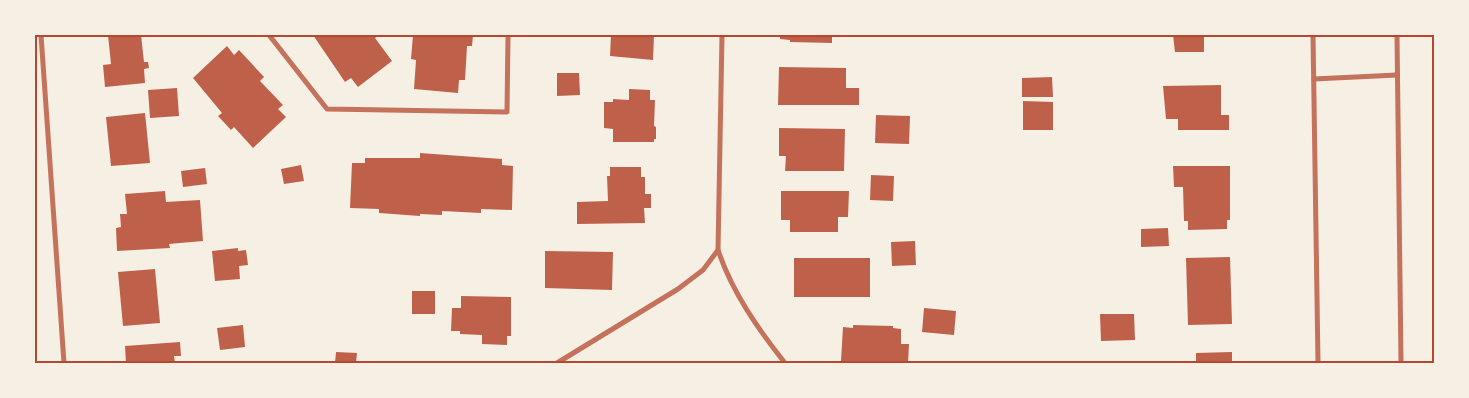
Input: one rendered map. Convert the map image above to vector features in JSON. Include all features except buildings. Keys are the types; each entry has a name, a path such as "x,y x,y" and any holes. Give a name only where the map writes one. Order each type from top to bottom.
{"street":[{"path":"41,35 64,363"},
{"path":"269,35 327,109 507,112 508,35"},
{"path":"722,35 718,250 729,279 762,334 785,363"},
{"path":"1314,35 1318,363"},
{"path":"1397,35 1401,363"},
{"path":"1314,79 1397,75"},
{"path":"557,363 678,289 703,270 718,250"}]}
